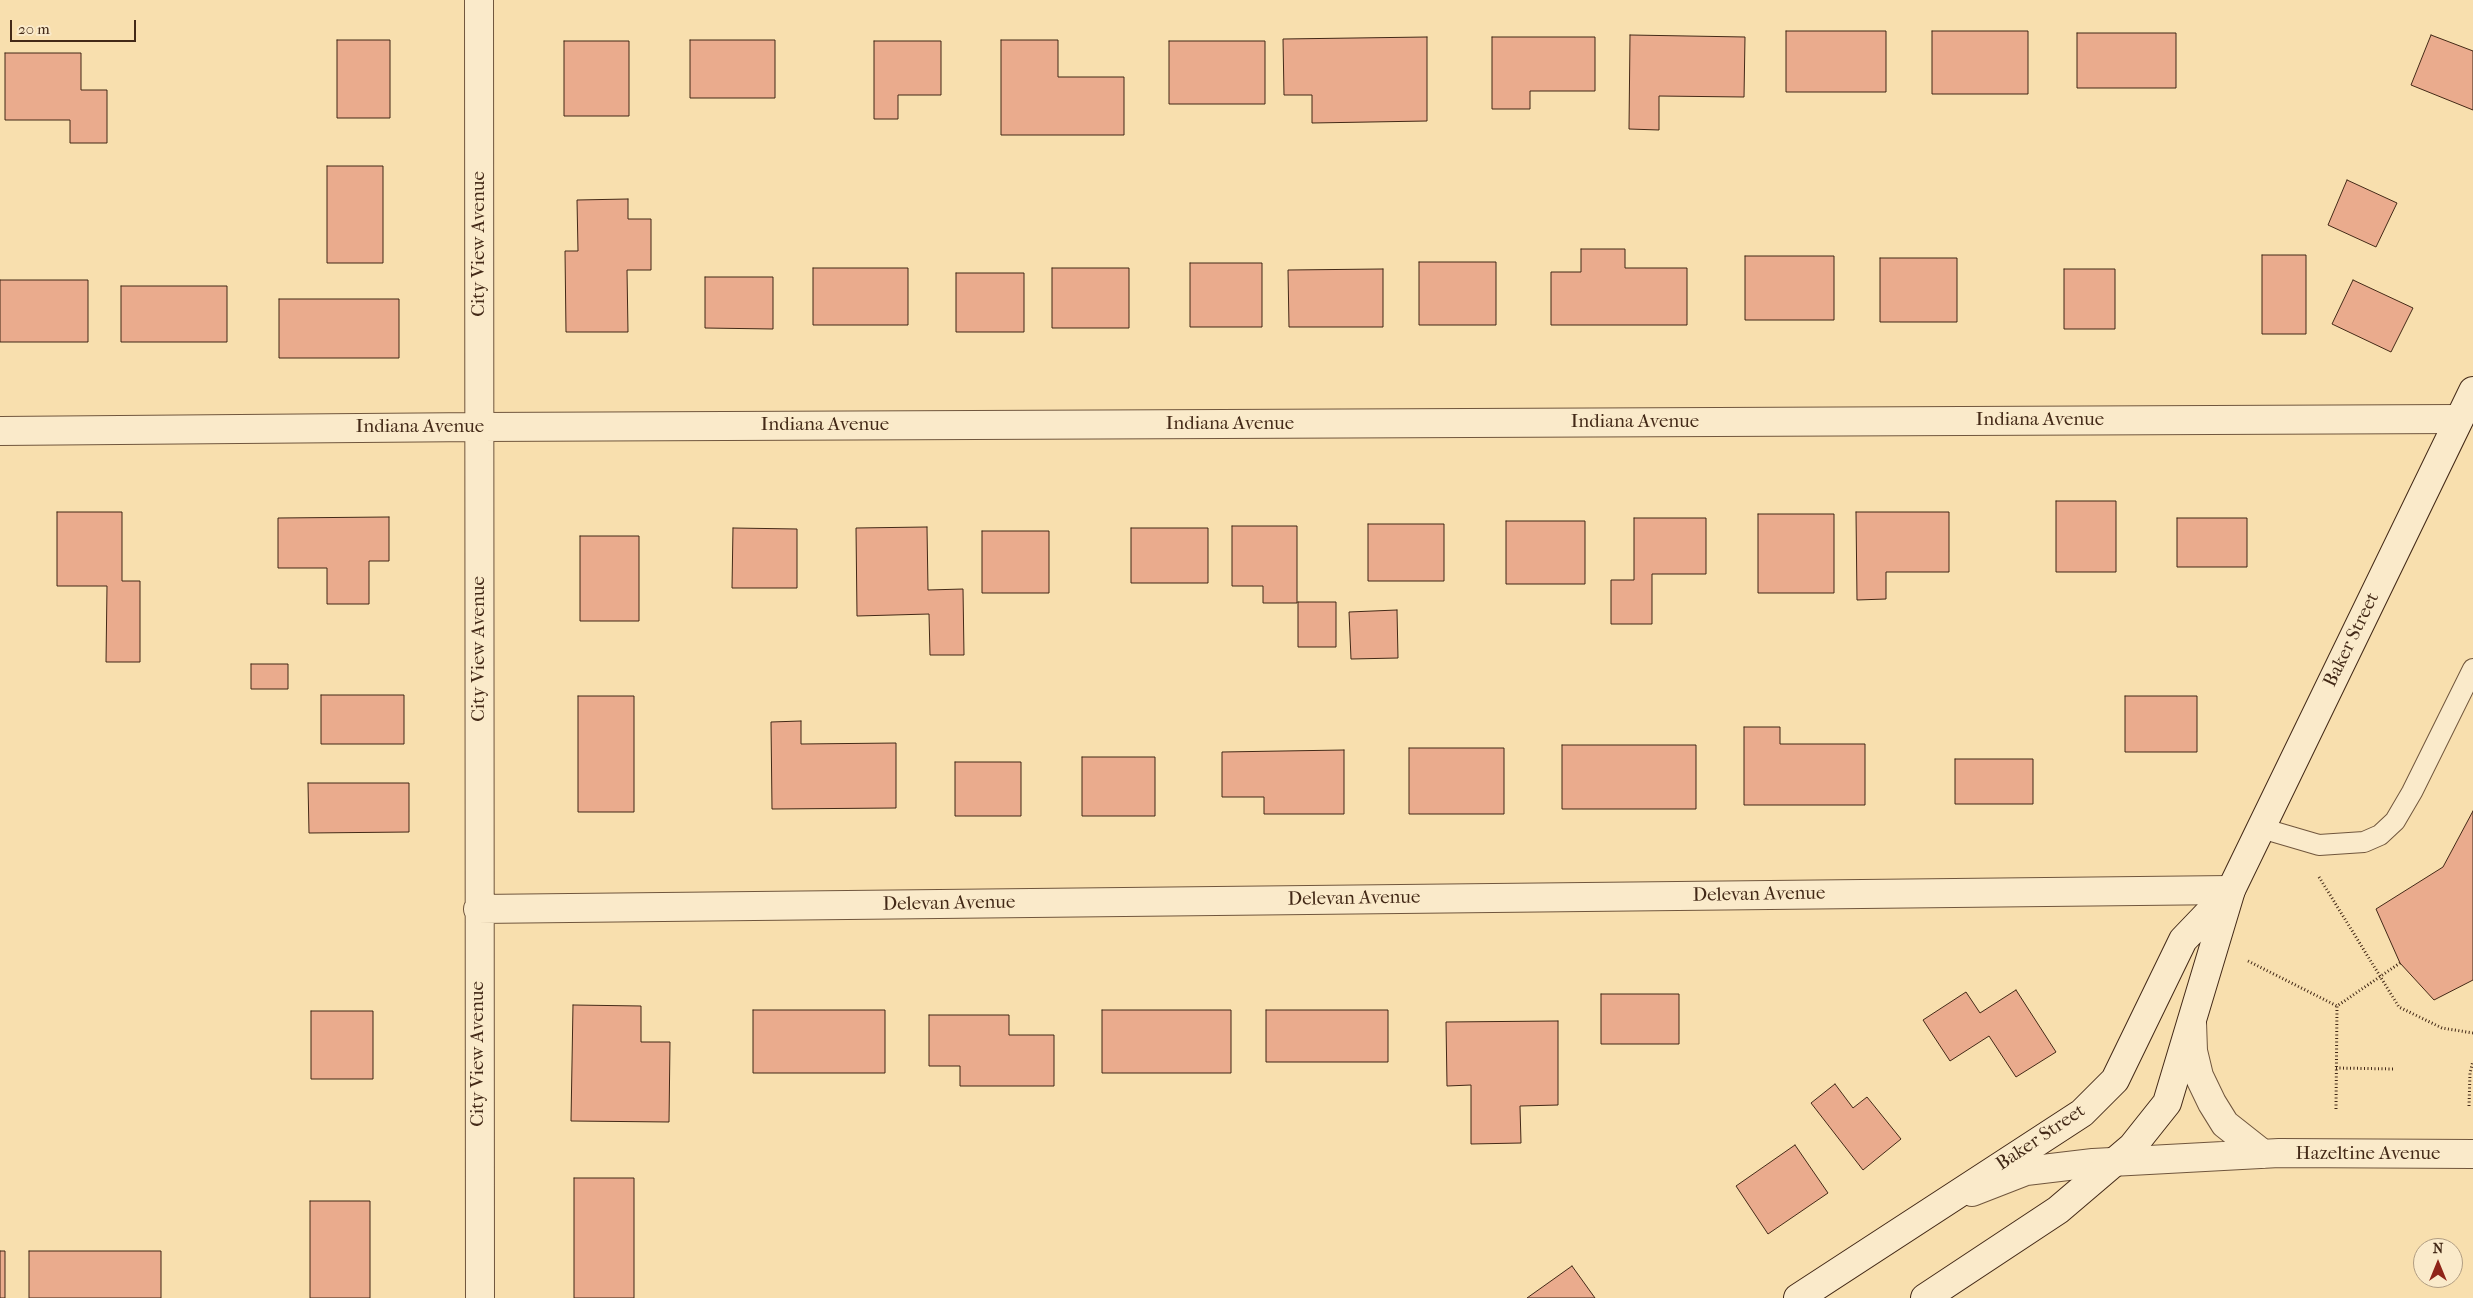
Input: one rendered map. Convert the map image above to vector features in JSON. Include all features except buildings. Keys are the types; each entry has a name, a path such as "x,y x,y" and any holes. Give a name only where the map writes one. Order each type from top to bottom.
{"street":[{"name":"City View Avenue","path":"479,0 478,909 480,1298"},
{"name":"Baker Street","path":"1925,1298 2058,1210 2132,1147 2167,1103 2231,890 2473,391"},
{"name":"Indiana Avenue","path":"0,431 479,427 2459,419"},
{"name":"Baker Street","path":"1798,1298 2082,1113 2115,1080 2183,940 2231,890"},
{"name":"Delevan Avenue","path":"478,909 2231,890"},
{"path":"2192,1019 2193,1051 2197,1068 2212,1103 2225,1124 2263,1154"},
{"name":"Hazeltine Avenue","path":"1947,1201 2026,1171 2114,1162 2263,1154 2473,1154"}],"lane":[{"path":"2261,828 2319,845 2364,842 2380,835 2395,821 2412,792 2473,669"}],"path":[{"path":"2319,876 2399,1007 2442,1028 2473,1032"},
{"path":"2240,958 2337,1006"},
{"path":"2337,1006 2381,978 2400,963"},
{"path":"2336,1109 2337,1006"},
{"path":"2469,1106 2470,1073 2473,1061"},
{"path":"2336,1068 2395,1069"}]}
